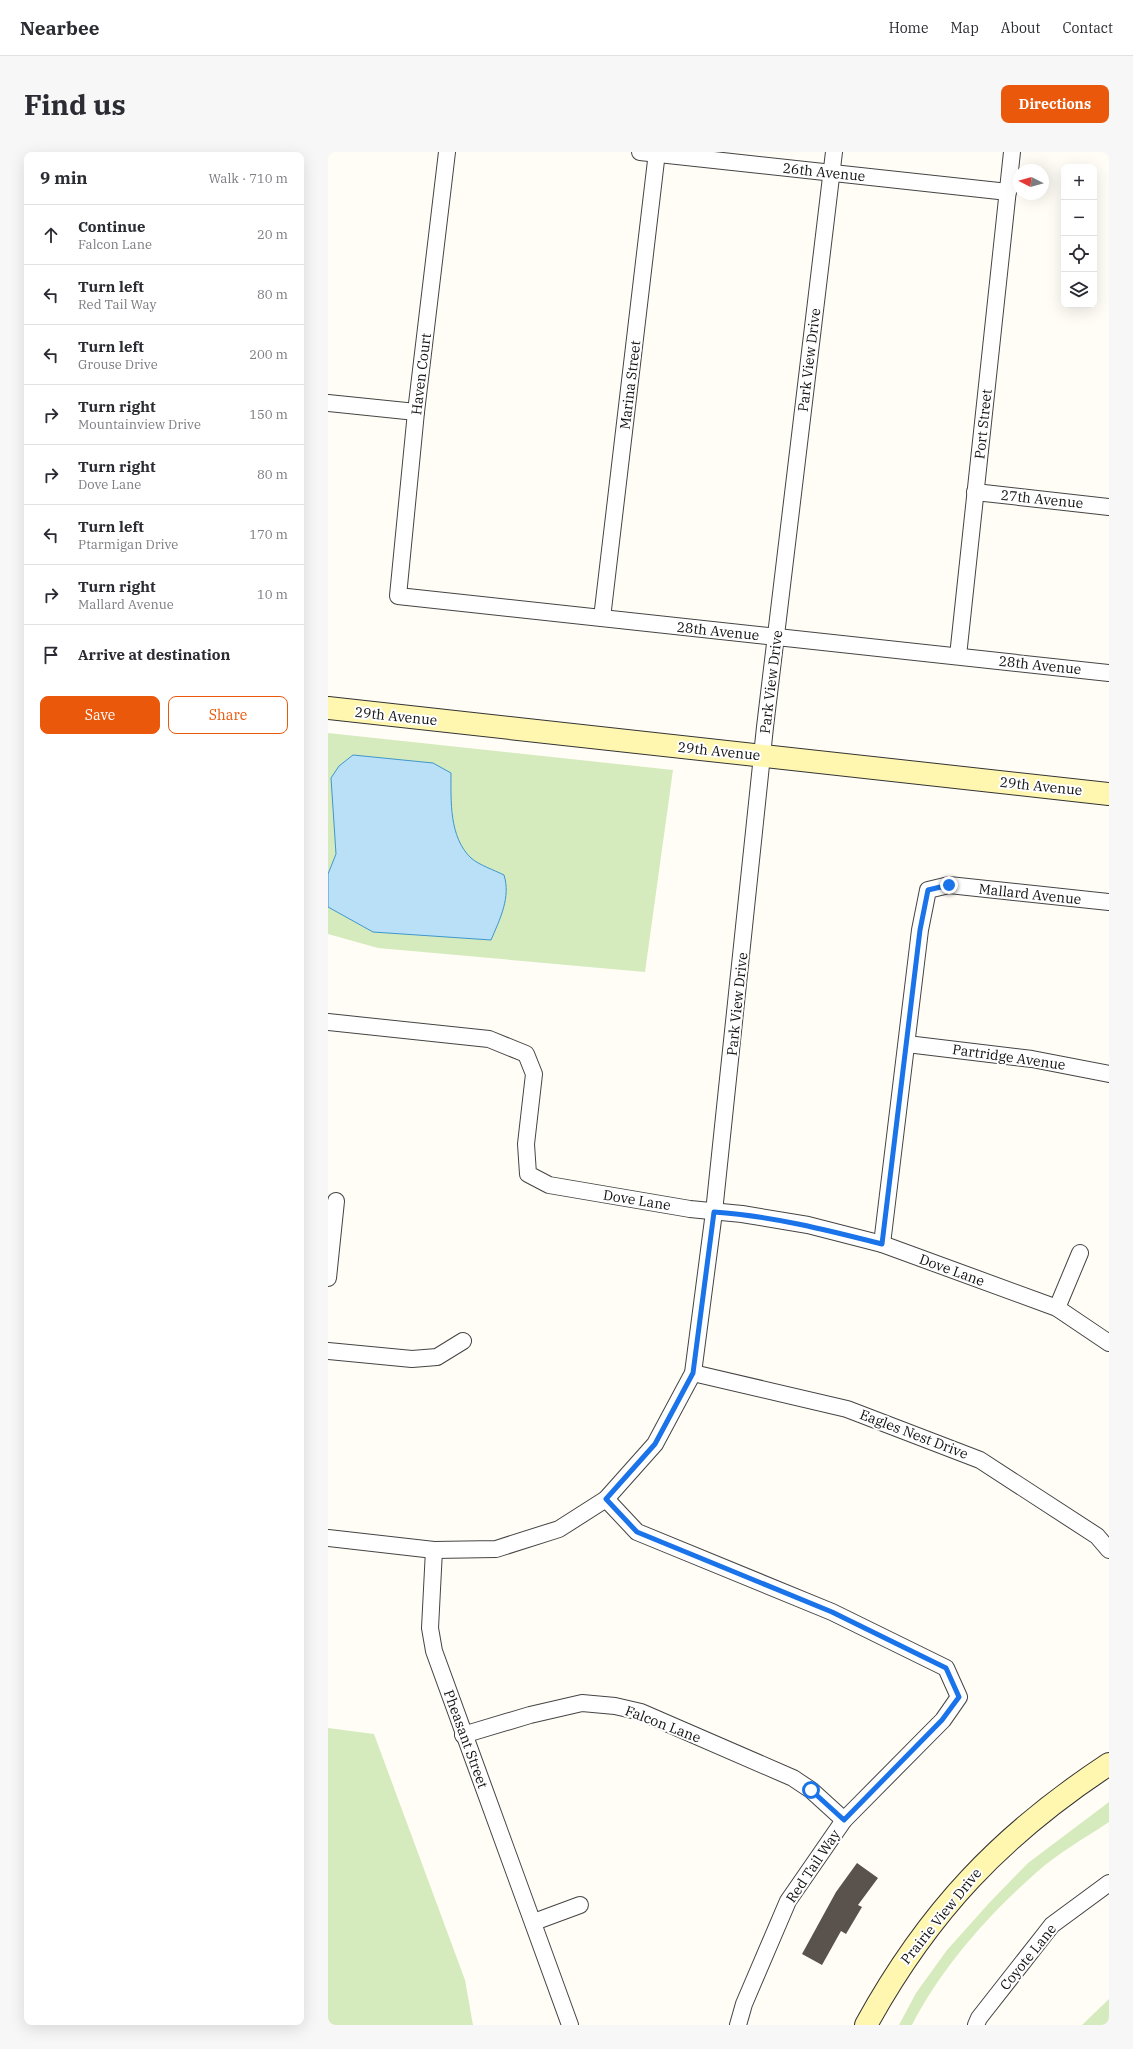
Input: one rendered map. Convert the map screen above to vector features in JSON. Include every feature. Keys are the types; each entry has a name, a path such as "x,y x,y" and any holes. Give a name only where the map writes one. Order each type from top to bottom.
{"street":[{"name":"Haven Court","path":"398,596 416,412 447,152"},
{"name":"26th Avenue","path":"640,152 1008,192"},
{"name":"Park View Drive","path":"693,1373 714,1212 776,637 834,152"},
{"name":"Port Street","path":"958,656 1012,152"},
{"name":"Marina Street","path":"602,618 657,153"},
{"path":"328,403 416,412"},
{"name":"27th Avenue","path":"975,492 1109,507"},
{"name":"28th Avenue","path":"398,596 1109,673"},
{"name":"29th Avenue","path":"328,708 1109,794"},
{"name":"Mallard Avenue","path":"907,1044 920,930 928,890 949,885 1109,902"},
{"name":"Dove Lane","path":"328,1022 489,1039 526,1054 534,1074 526,1144 528,1174 549,1185 714,1212 742,1214 808,1225 882,1244 1057,1308 1109,1343"},
{"path":"882,1244 907,1044"},
{"name":"Partridge Avenue","path":"907,1044 1032,1059 1109,1074"},
{"path":"328,1278 336,1201"},
{"path":"1057,1308 1080,1253"},
{"path":"328,1351 412,1360 437,1358 463,1341"},
{"path":"328,1538 434,1550 496,1549 559,1529 606,1499 655,1444 693,1373"},
{"name":"Eagles Nest Drive","path":"693,1373 847,1409 980,1460 1097,1536 1109,1550"},
{"name":"Red Tail Way","path":"606,1499 637,1532 832,1612 946,1668 959,1697 942,1720 844,1820 788,1901 744,2004 738,2025"},
{"name":"Pheasant Street","path":"434,1550 430,1628 433,1643 464,1735 534,1922 570,2025"},
{"name":"Falcon Lane","path":"464,1735 530,1715 582,1703 615,1706 641,1712 793,1778 811,1790 844,1820"},
{"name":"Prairie View Drive","path":"866,2025 889,1983 921,1937 957,1891 989,1858 1040,1813 1109,1764"},
{"name":"Coyote Lane","path":"976,2025 979,2018 1052,1925 1109,1883"},
{"path":"534,1922 580,1905"}],"green space":[{"path":"328,733 673,770 645,972 378,948 328,934"},
{"path":"328,1728 374,1734 465,1980 473,2025 328,2025"},
{"path":"1109,1802 1109,1822 1054,1858 1001,1906 967,1943 952,1962 937,1983 912,2025 899,2025 916,1993 947,1950 990,1902 1028,1863"},
{"path":"1109,1999 1109,2025 1082,2025"}],"water":[{"path":"353,755 433,763 451,773 453,818 459,840 474,861 504,875 506,883 504,908 491,940 373,932 328,907 328,874 336,854 331,778 339,766"}],"building":[{"path":"857,1863 878,1878 858,1905 862,1907 846,1934 841,1931 822,1965 802,1954 836,1892"}],"route":[{"path":"811,1790 844,1820 942,1720 959,1697 946,1668 832,1612 637,1532 624,1520 606,1499 655,1444 693,1373 701,1323 714,1212 742,1214 808,1225 882,1244 920,930 928,890 949,885"}]}
